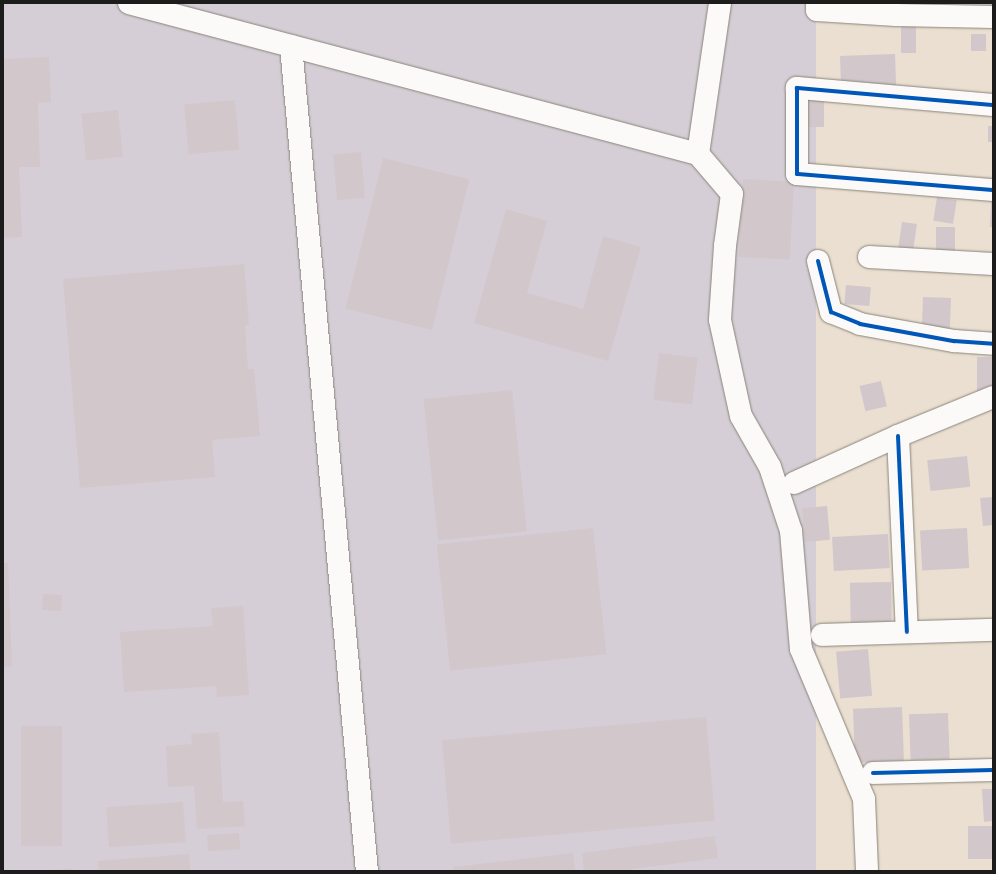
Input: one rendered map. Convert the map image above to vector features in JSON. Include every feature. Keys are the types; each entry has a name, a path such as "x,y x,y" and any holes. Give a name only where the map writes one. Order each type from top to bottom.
{"street":[{"path":"129,3 698,154 732,194 725,246 720,320 741,416 770,467 791,531 802,649 864,799 867,871"},
{"path":"698,154 720,3"},
{"path":"817,3 817,10 896,9 985,12"},
{"path":"291,46 366,871"},
{"path":"993,105 797,88 797,174 993,190"},
{"path":"869,257 993,264"},
{"path":"818,261 831,312 860,324 954,341 993,344"},
{"path":"794,483 898,436 993,397"},
{"path":"898,436 907,632"},
{"path":"822,635 993,630"},
{"path":"874,773 993,770"}],"shaded area":[{"path":"3,3 816,3 816,871 3,871"},
{"path":"888,3 993,3 993,21"}],"building":[{"path":"901,23 916,23 916,53 901,53"},
{"path":"971,34 986,34 986,51 971,51"},
{"path":"895,54 896,89 841,91 840,56"},
{"path":"49,57 51,102 38,103 40,167 19,167 22,237 3,238 3,59"},
{"path":"235,100 239,150 189,154 184,104"},
{"path":"801,100 824,100 824,127 801,127"},
{"path":"118,110 123,157 86,161 81,114"},
{"path":"988,126 993,126 993,142 988,142"},
{"path":"361,152 365,198 337,200 333,154"},
{"path":"383,158 469,180 432,330 346,308"},
{"path":"743,179 794,182 790,260 739,257"},
{"path":"937,197 957,200 953,224 933,221"},
{"path":"991,201 993,201 993,227 990,227"},
{"path":"506,209 547,221 527,293 583,309 603,236 641,247 608,361 474,323"},
{"path":"902,222 917,224 913,254 898,252"},
{"path":"936,227 955,227 955,255 936,255"},
{"path":"244,264 249,325 245,325 248,369 254,369 260,436 212,440 215,477 80,488 63,279"},
{"path":"846,285 871,287 869,306 844,304"},
{"path":"923,297 951,298 950,329 922,328"},
{"path":"659,353 698,358 692,404 653,400"},
{"path":"977,357 993,357 993,387 977,392"},
{"path":"881,381 887,406 865,411 860,386"},
{"path":"512,390 527,531 438,541 423,399"},
{"path":"967,456 970,487 930,491 927,460"},
{"path":"993,497 993,525 983,526 980,498"},
{"path":"827,506 830,540 805,542 802,508"},
{"path":"593,528 606,654 450,671 437,544"},
{"path":"967,528 969,568 922,570 920,530"},
{"path":"888,534 890,568 834,571 832,537"},
{"path":"3,563 8,563 12,666 3,667"},
{"path":"891,582 892,624 851,625 850,583"},
{"path":"43,594 62,595 61,611 42,610"},
{"path":"243,606 249,695 217,697 216,686 124,692 120,632 213,626 211,608"},
{"path":"868,649 872,696 840,699 836,652"},
{"path":"902,707 904,761 855,763 853,709"},
{"path":"948,713 950,759 911,760 909,714"},
{"path":"706,717 715,821 451,844 442,740"},
{"path":"21,726 62,726 62,846 21,846"},
{"path":"219,732 223,802 243,801 245,826 197,829 194,786 168,787 166,746 192,744 191,734"},
{"path":"982,789 993,789 993,821 984,822"},
{"path":"183,802 186,842 109,847 106,807"},
{"path":"968,826 993,826 993,859 968,859"},
{"path":"239,833 240,849 208,851 207,835"},
{"path":"715,836 718,858 617,871 584,871 582,853"},
{"path":"573,853 575,871 454,871 454,867"},
{"path":"189,854 190,871 99,871 98,861"},
{"path":"73,869 73,871 51,871 51,870"}],"cycle path":[{"path":"993,105 797,88 797,174 993,190"},
{"path":"818,261 831,312 860,324 954,341 993,344"},
{"path":"898,436 907,632"},
{"path":"873,773 993,770"}]}
